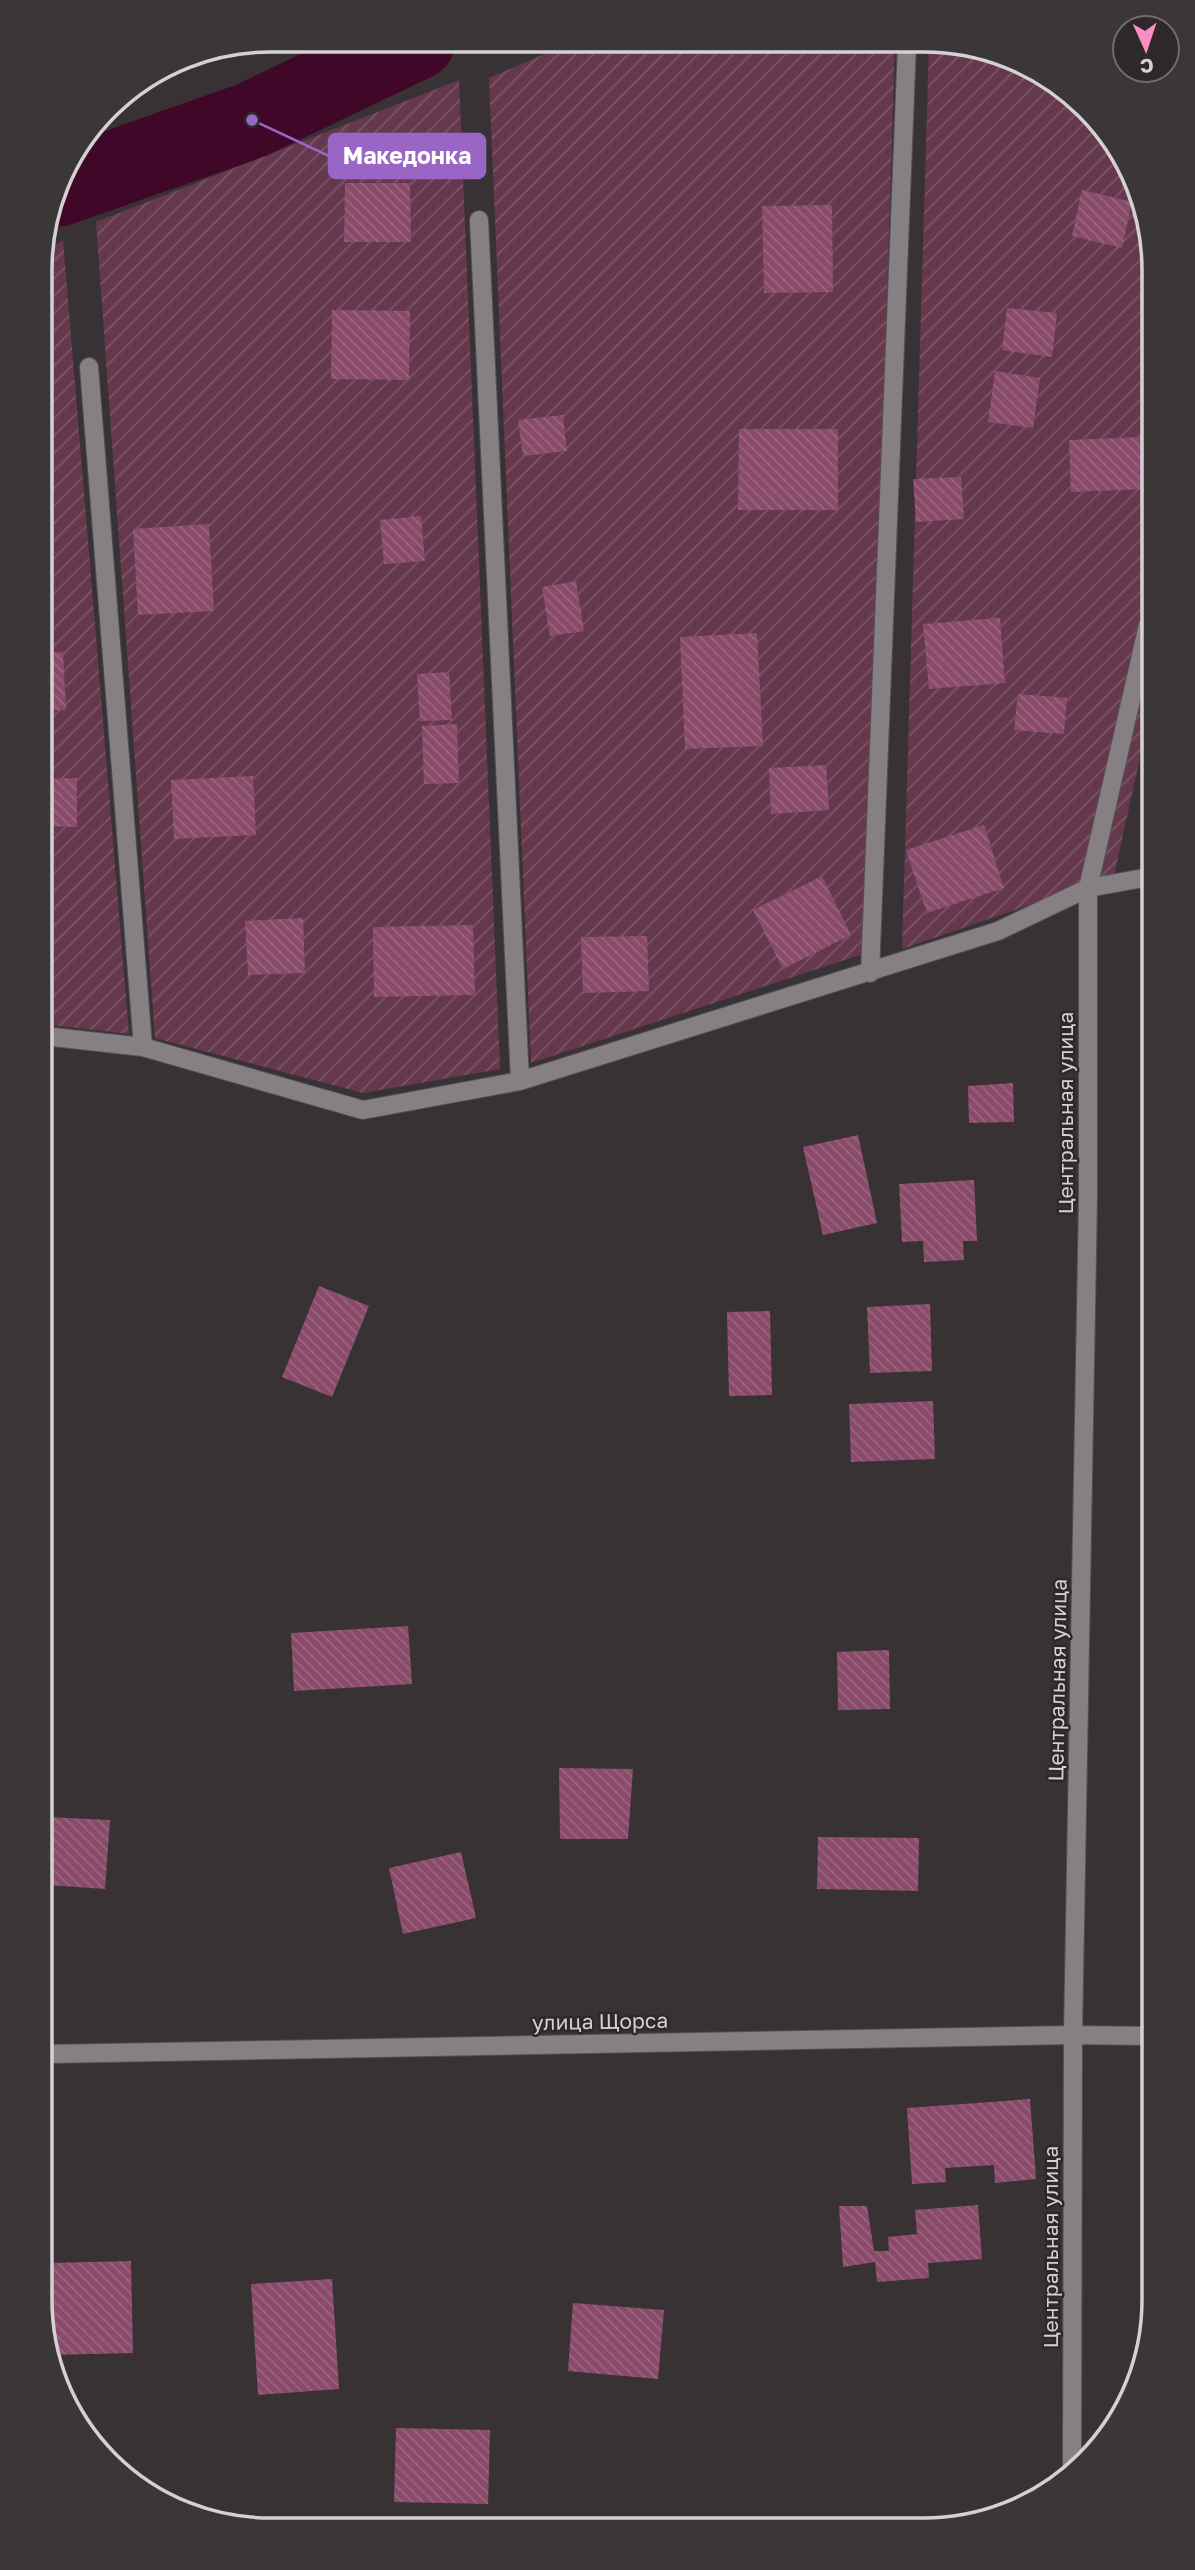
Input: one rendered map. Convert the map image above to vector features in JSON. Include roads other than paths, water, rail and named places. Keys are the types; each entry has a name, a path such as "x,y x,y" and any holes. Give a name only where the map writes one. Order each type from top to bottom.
{"street":[{"path":"870,973 907,52"},
{"path":"479,220 520,1081"},
{"path":"89,367 143,1047"},
{"name":"Центральная улица","path":"1072,2460 1073,2035 1088,1197 1088,888 1142,651"},
{"path":"53,1037 143,1047 363,1110 520,1081 998,931 1088,888 1142,878"},
{"name":"улица Щорса","path":"52,2054 1142,2036"}],"waterway":[{"path":"71,184 252,120 392,53"}],"place":[{"name":"Македонка","path":"252,120"}]}
